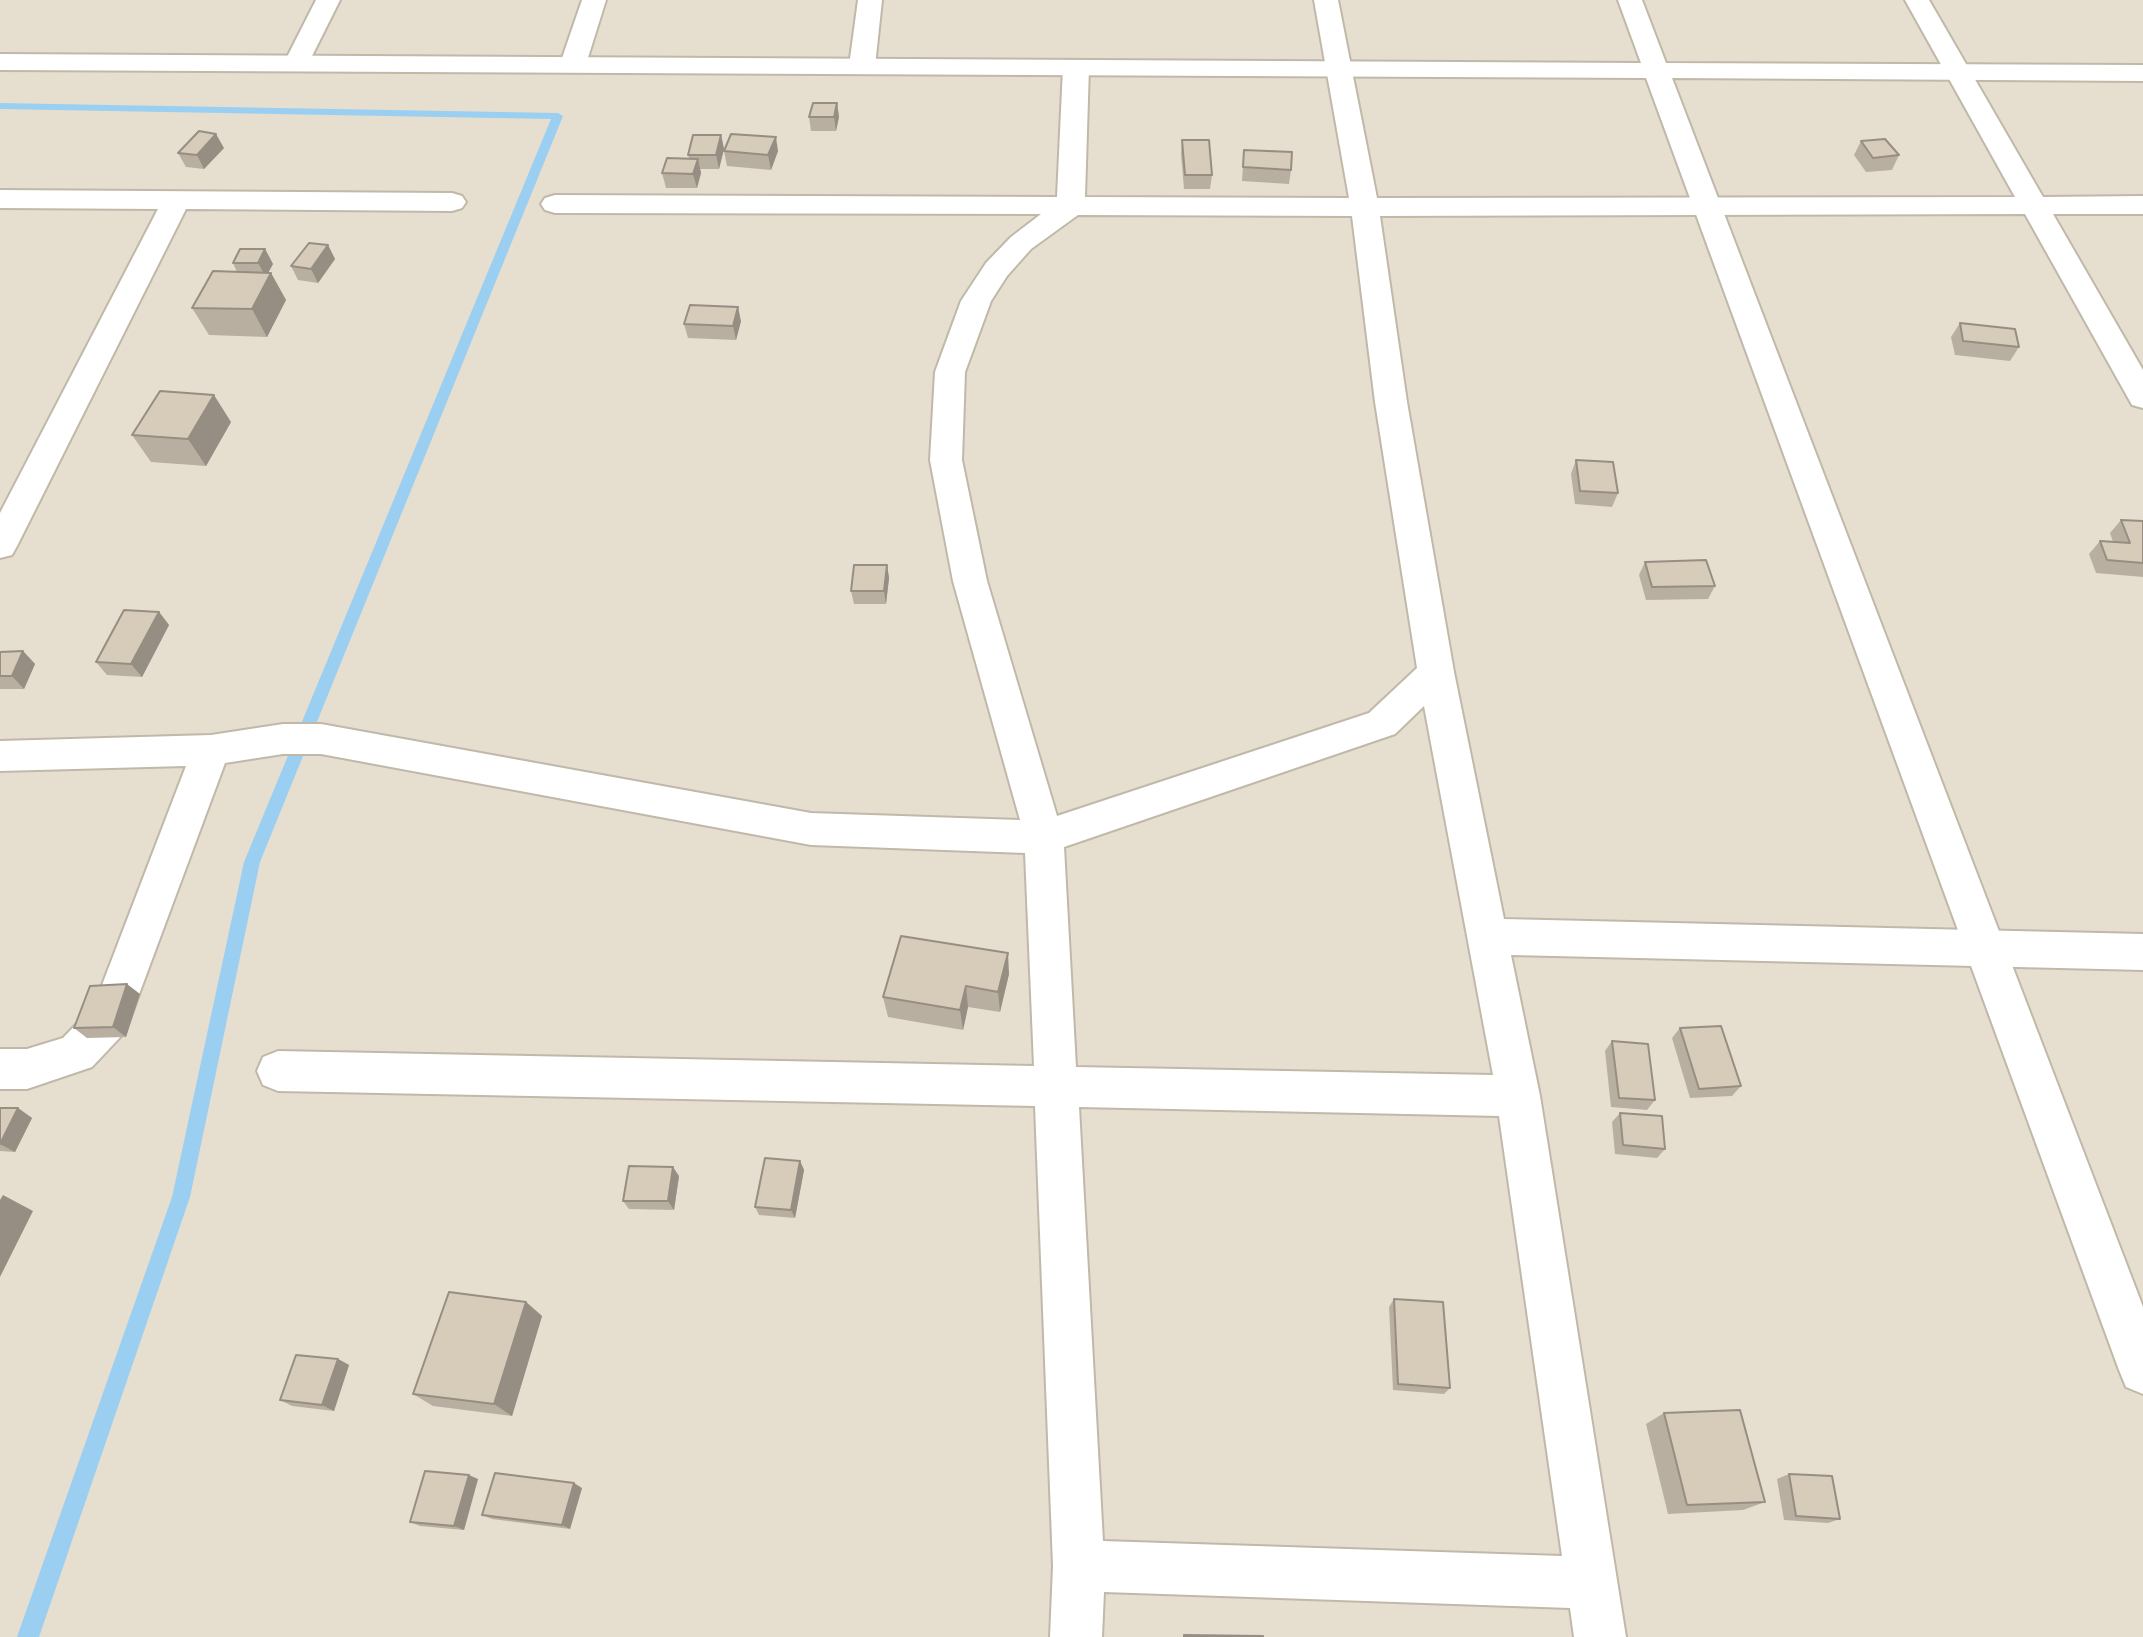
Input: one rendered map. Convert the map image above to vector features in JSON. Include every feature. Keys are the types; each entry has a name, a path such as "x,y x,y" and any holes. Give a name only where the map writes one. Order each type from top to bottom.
{"street":[{"path":"297,63 328,0"},
{"path":"573,64 594,0"},
{"path":"862,66 870,0"},
{"path":"1326,0 1365,207 1385,341 1391,402 1437,672 1518,1096 1600,1637"},
{"path":"1630,0 1703,204 2143,1370"},
{"path":"1917,0 2143,397"},
{"path":"0,62 2143,73"},
{"path":"1071,206 1076,67"},
{"path":"0,199 452,202"},
{"path":"0,547 176,200"},
{"path":"555,204 1365,207 1703,204 2143,205"},
{"path":"1071,206 1021,243 996,270 976,300 950,372 946,460 970,581 1044,837 1079,1566 1076,1637"},
{"path":"0,756 211,750 283,739 321,739 811,829 1044,837 1382,723 1437,672"},
{"path":"0,1069 27,1069 77,1053 110,1018 211,750"},
{"path":"1488,937 2143,952"},
{"path":"278,1071 1518,1096"},
{"path":"1079,1566 1590,1583"}],"shaded area":[{"path":"0,0 2143,0 2143,1637 0,1637"}],"building":[{"path":"813,103 837,103 834,117 809,117"},
{"path":"199,131 216,134 197,155 178,153"},
{"path":"731,134 776,137 768,155 724,151"},
{"path":"693,135 721,135 716,155 688,155"},
{"path":"1885,139 1899,155 1873,158 1861,141"},
{"path":"1182,140 1209,140 1212,175 1185,175"},
{"path":"1244,150 1292,152 1291,170 1243,167"},
{"path":"667,158 698,159 693,174 662,173"},
{"path":"309,243 328,245 311,269 291,266"},
{"path":"240,249 265,249 258,263 233,263"},
{"path":"213,271 271,273 252,309 192,308"},
{"path":"690,305 738,307 733,326 684,324"},
{"path":"1960,323 2015,329 2019,347 1963,341"},
{"path":"160,391 214,395 188,439 132,435"},
{"path":"1576,460 1613,462 1618,493 1580,491"},
{"path":"2121,520 2143,521 2143,563 2107,560 2100,541 2130,543"},
{"path":"1706,560 1715,586 1652,587 1645,562"},
{"path":"854,565 887,565 884,591 851,591"},
{"path":"124,610 159,612 131,664 96,662"},
{"path":"23,651 12,676 0,676 0,652"},
{"path":"901,936 1008,953 998,992 966,986 960,1010 883,997"},
{"path":"127,984 113,1027 74,1028 90,986"},
{"path":"1721,1026 1741,1086 1699,1089 1680,1028"},
{"path":"1612,1041 1648,1044 1655,1100 1619,1098"},
{"path":"0,1108 18,1108 0,1144"},
{"path":"1620,1113 1662,1116 1665,1149 1623,1145"},
{"path":"765,1158 800,1161 791,1210 755,1207"},
{"path":"629,1166 673,1167 668,1201 623,1201"},
{"path":"449,1292 526,1302 494,1404 413,1394"},
{"path":"1394,1299 1443,1302 1450,1388 1398,1384"},
{"path":"296,1355 338,1359 322,1405 280,1400"},
{"path":"1740,1410 1765,1502 1687,1505 1664,1413"},
{"path":"425,1471 469,1475 454,1526 410,1522"},
{"path":"495,1473 574,1483 562,1525 482,1515"},
{"path":"1789,1474 1832,1476 1840,1519 1796,1516"},
{"path":"1263,1636 1263,1637 1184,1637"}],"waterway":[{"path":"0,106 558,116 252,862 181,1197 28,1637"}]}
